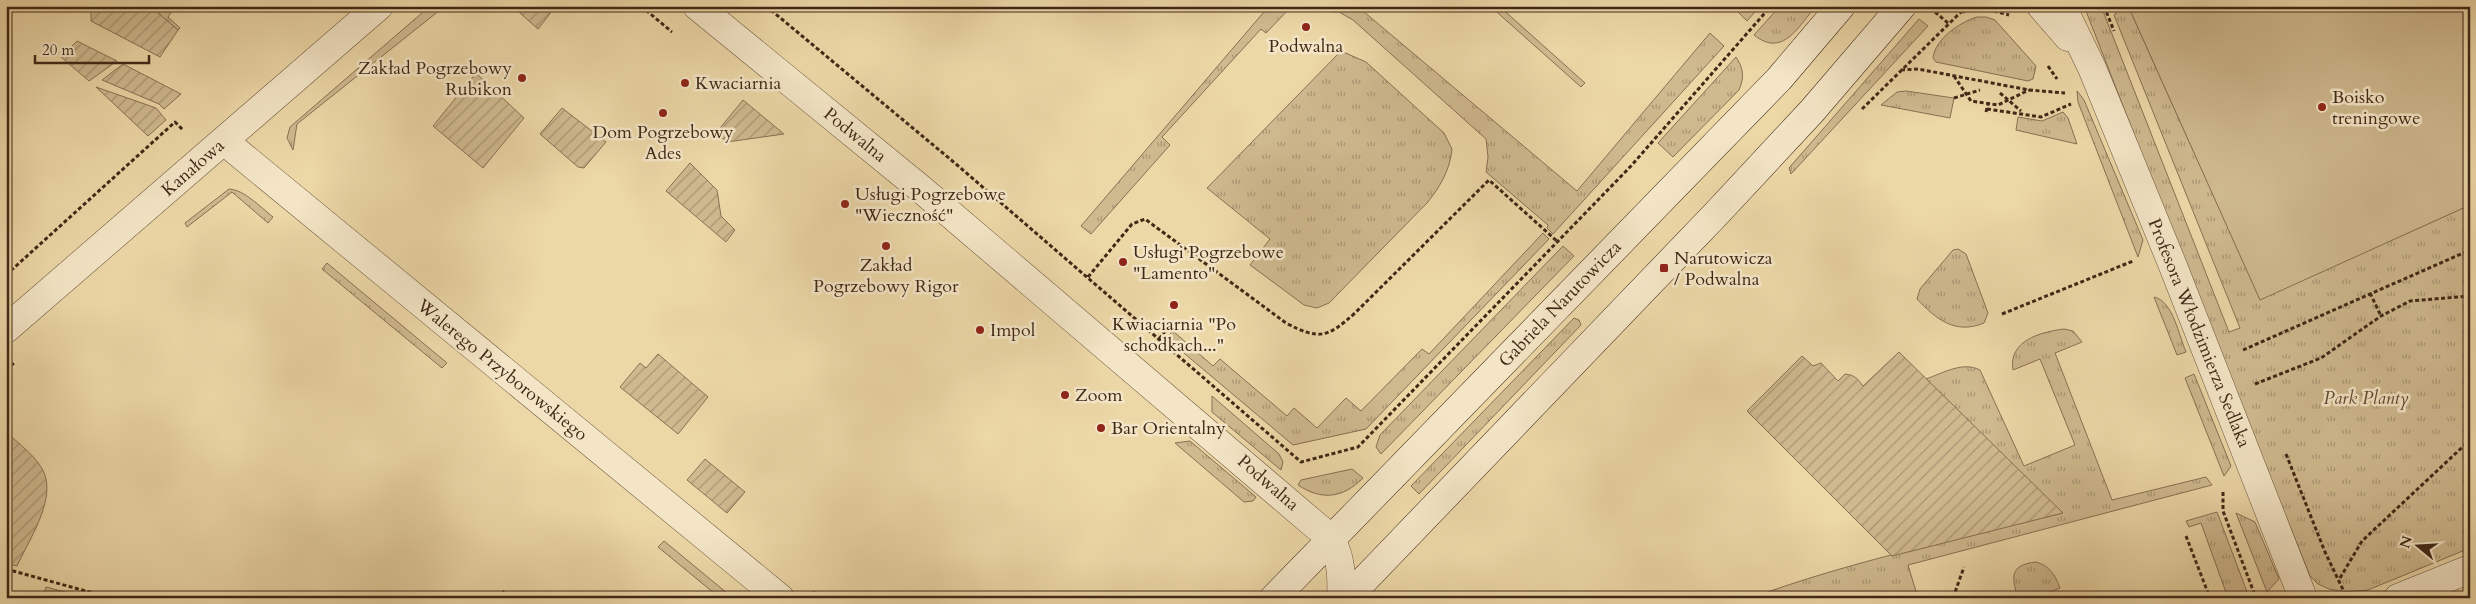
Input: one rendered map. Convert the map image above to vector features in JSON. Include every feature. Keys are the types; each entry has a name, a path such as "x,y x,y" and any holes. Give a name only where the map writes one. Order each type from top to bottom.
{"street":[{"name":"Kanałowa","path":"6,328 380,6"},
{"name":"Podwalna","path":"696,6 922,189 1276,490 1330,539"},
{"name":"Gabriela Narutowicza","path":"1274,598 1779,78 1841,6"},
{"path":"1347,598 1723,207 1843,76 1902,6"},
{"name":"Profesora Włodzimierza Sedlaka","path":"2042,6 2092,68"},
{"name":"Profesora Włodzimierza Sedlaka","path":"2062,6 2092,68 2173,266 2304,598"},
{"name":"Walerego Przyborowskiego","path":"224,141 780,598"},
{"path":"1330,539 1340,571 1341,598"},
{"path":"2398,598 2470,569"}],"path":[{"path":"411,13 418,6"},
{"path":"766,6 956,164 1301,462 1358,448 1631,166 1771,6"},
{"path":"1929,6 1948,23"},
{"path":"1967,6 1958,13 1971,8 1982,8 2006,13 2012,19"},
{"path":"2046,62 2068,93 2075,113"},
{"path":"1901,70 1918,69 2029,90 2068,93"},
{"path":"1953,75 1971,102 1998,105 2029,90"},
{"path":"1954,98 1980,90"},
{"path":"2000,93 2020,111"},
{"path":"1988,104 1987,110 2042,118 2072,104"},
{"path":"6,274 175,122 186,134"},
{"path":"1088,277 1132,224 1145,219 1286,323 1311,333 1321,334 1333,332 1355,313 1489,180 1558,242"},
{"path":"2243,350 2470,250"},
{"path":"2129,252 2136,270"},
{"path":"2002,314 2133,262"},
{"path":"2370,293 2382,316"},
{"path":"2257,383 2321,358 2382,316 2410,301 2470,296"},
{"path":"1159,339 1171,324"},
{"path":"6,370 21,357"},
{"path":"2348,598 2339,578 2362,541 2470,440"},
{"path":"2221,487 2224,494 2223,511 2256,598"},
{"path":"2186,536 2210,598"},
{"path":"1953,598 1964,567"},
{"path":"6,569 111,598"},
{"path":"500,598 504,591"},
{"path":"813,592 820,598"}],"green space":[{"path":"94,6 150,6 178,30 160,57 91,21 91,10"},
{"path":"150,6 167,6 172,11 168,17 180,28 178,30"},
{"path":"430,6 445,6 297,124 293,150 287,138 290,127"},
{"path":"512,6 556,6 538,29"},
{"path":"1269,6 1292,6 1266,33 1261,29 1162,137 1170,145 1091,234 1081,226"},
{"path":"1325,6 1357,6 1577,191 1710,33 1724,46 1553,234 1547,228 1548,225 1486,172 1488,157 1486,139 1353,20 1339,12 1331,12"},
{"path":"1490,6 1499,6 1585,83 1581,87"},
{"path":"1732,6 1760,6 1747,21"},
{"path":"1780,6 1816,6 1796,30 1782,41 1773,43 1764,41 1754,35"},
{"name":"Park Planty","path":"2084,6 2101,6 2229,332 2240,328 2114,15 2116,14 2113,6 2138,6 2130,10 2260,299 2470,205 2470,548 2368,590 2345,592 2329,589 2318,584 2310,576 2214,339"},
{"name":"Boisko treningowe","path":"2138,6 2470,6 2470,205 2260,300 2130,10"},
{"path":"1977,17 1995,20 2036,66 2033,79 2028,81 1936,62 1933,58 1935,51 1943,38 1956,27"},
{"path":"1919,19 1928,26 1791,174 1789,168"},
{"path":"77,41 117,61 89,81 61,57"},
{"path":"1341,51 1366,62 1444,133 1452,149 1444,178 1427,203 1329,303 1317,308 1304,305 1250,265 1270,239 1207,188"},
{"path":"1736,57 1742,72 1739,90 1673,157 1658,143"},
{"path":"123,64 181,94 164,109 159,104 102,80"},
{"path":"476,73 524,118 483,168 433,126"},
{"path":"96,87 156,108 166,120 148,136"},
{"path":"1906,91 1954,98 1950,118 1881,105 1897,92"},
{"path":"2077,91 2084,100 2143,240 2138,257 2078,102"},
{"path":"743,100 784,134 727,142 716,133"},
{"path":"562,108 606,142 584,168 578,167 540,134"},
{"path":"2063,112 2068,118 2077,144 2016,130 2018,117 2042,121"},
{"path":"690,163 717,190 721,216 735,230 726,242 666,191"},
{"path":"229,189 241,192 273,217 268,223 232,192 187,227 185,223"},
{"path":"1543,233 1549,239 1366,429 1293,445 1166,338 1173,331 1213,366 1220,359 1287,416 1294,408 1317,428 1346,398 1361,411 1422,349 1429,354"},
{"path":"1563,246 1574,256 1381,454 1376,447 1380,435"},
{"path":"1958,249 1966,254 1988,313 1984,323 1974,326 1955,326 1947,323 1931,313 1917,299 1920,289 1953,250"},
{"path":"327,263 447,363 442,368 322,269"},
{"path":"2154,297 2161,300 2171,312 2186,352 2177,355"},
{"path":"1574,318 1579,320 1581,325 1419,494 1411,486"},
{"path":"2064,329 2073,331 2082,342 2055,353 2112,500 2206,477 2212,485 1908,565 1918,598 1751,598 1866,562 2062,513 1926,379 1960,367 1980,370 2024,466 2075,445 2040,359 2013,370 2015,352 2021,345 2036,336"},
{"path":"1899,352 2063,513 1892,556 1747,411 1802,356 1813,366 1821,363 1838,381 1845,374 1851,375 1863,386"},
{"path":"658,354 708,397 678,434 620,387 640,363 646,368"},
{"path":"2194,374 2231,466 2224,476 2185,378"},
{"path":"1212,396 1279,454 1283,462 1281,470 1212,412"},
{"path":"6,432 38,463 45,475 47,486 39,521 17,566 6,563"},
{"path":"1190,441 1256,497 1253,501 1244,502 1175,443"},
{"path":"705,459 745,492 727,513 687,480"},
{"path":"1352,469 1363,478 1348,490 1340,493 1324,495 1298,485 1301,480"},
{"path":"2217,512 2248,598 2228,598 2201,523 2189,527 2186,521"},
{"path":"2236,513 2255,522 2279,579 2267,592"},
{"path":"664,541 733,598 720,598 658,547"},
{"path":"2036,562 2045,566 2051,572 2060,588 2036,598 2018,598 2014,584 2017,569"},
{"path":"46,587 88,598 43,598"}],"place":[{"name":"Podwalna","path":"1306,27"},
{"name":"Zakład Pogrzebowy Rubikon","path":"522,78"},
{"name":"Kwaciarnia","path":"685,83"},
{"name":"Boisko treningowe","path":"2322,107"},
{"name":"Dom Pogrzebowy Ades","path":"663,113"},
{"name":"Usługi Pogrzebowe \"Wieczność\"","path":"845,204"},
{"name":"Zakład Pogrzebowy Rigor","path":"886,246"},
{"name":"Usługi Pogrzebowe \"Lamento\"","path":"1123,262"},
{"name":"Narutowicza / Podwalna","path":"1664,268"},
{"name":"Kwiaciarnia \"Po schodkach...\"","path":"1174,305"},
{"name":"Impol","path":"980,330"},
{"name":"Zoom","path":"1065,395"},
{"name":"Bar Orientalny","path":"1101,428"}]}
